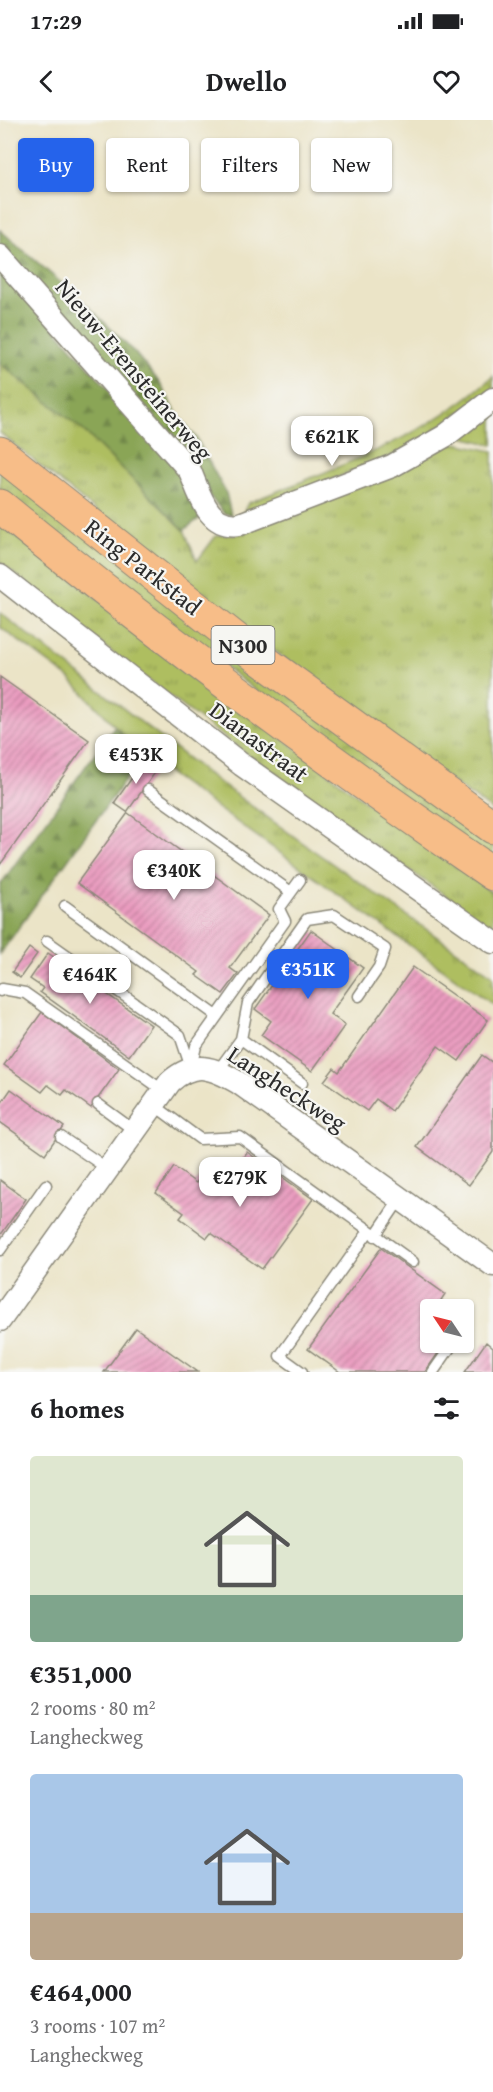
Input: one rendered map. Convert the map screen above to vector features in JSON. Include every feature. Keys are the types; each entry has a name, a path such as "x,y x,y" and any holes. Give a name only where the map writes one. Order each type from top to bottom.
{"highway":[{"name":"Ring Parkstad","path":"0,453 258,657 493,826"},
{"name":"Ring Parkstad","path":"0,506 57,553 237,691 493,874"}],"street":[{"name":"Nieuw-Erensteinerweg","path":"0,256 190,471 208,512 220,523 240,524 392,466 445,436 493,399"},
{"name":"Dianastraat","path":"0,576 242,765 493,942"},
{"name":"Langheckweg","path":"0,1320 159,1098 182,1072 191,1068 208,1068 239,1083 493,1265"}],"lane":[{"path":"148,790 291,892"},
{"path":"191,1068 196,1046 285,921 279,909 300,880"},
{"path":"64,906 217,1016"},
{"path":"217,1072 241,1039 248,1003 307,919 334,915 385,949 379,967 358,996"},
{"path":"47,941 180,1035 191,1068"},
{"path":"0,991 2,989 25,993 159,1098 200,1139 240,1137 413,1262"},
{"path":"241,1039 302,1083"},
{"path":"98,1104 135,1131"},
{"path":"61,1137 108,1169"},
{"path":"0,1250 46,1185"},
{"path":"302,1372 280,1356 400,1199"},
{"path":"433,1372 446,1353"}],"green space":[{"path":"0,230 88,306 135,353 159,382 178,415 195,436 226,493 231,515 224,513 0,249"},
{"path":"0,266 185,476 200,518 184,530 84,431 0,363"},
{"path":"0,363 84,431 184,530 197,561 216,536 235,535 451,442 493,451 493,811 341,702 143,549 0,433"},
{"path":"493,376 493,389 410,449 242,515 248,503 345,464 408,435 438,418"},
{"path":"493,409 493,445 459,436"},
{"path":"0,469 493,838 493,862 291,718 0,492"},
{"path":"0,524 410,835 493,893 493,929 268,770 128,665 0,562"},
{"path":"0,613 221,784 493,976 493,1005 143,755 69,678 0,627"},
{"path":"114,727 143,755 0,954 0,885"}],"building":[{"path":"0,677 89,740 0,865"},
{"path":"146,758 159,767 127,812 114,803"},
{"path":"128,813 269,915 230,968 238,974 223,994 196,975 199,972 77,883"},
{"path":"311,930 363,968 330,1014 345,1025 312,1071 261,1035 271,1021 255,1009"},
{"path":"29,948 37,954 20,978 12,972"},
{"path":"48,953 151,1025 129,1056 40,992 43,988 30,979"},
{"path":"413,967 488,1020 459,1061 438,1046 392,1111 376,1099 367,1111 324,1081 334,1068 339,1072"},
{"path":"42,1012 119,1069 91,1108 66,1090 62,1095 48,1085 42,1092 4,1065"},
{"path":"482,1055 493,1063 493,1152 469,1185 417,1147"},
{"path":"11,1089 64,1127 45,1154 0,1122 0,1105"},
{"path":"247,1152 313,1199 262,1269 211,1233 207,1238 180,1218 184,1213 156,1193 174,1167 196,1183 199,1179 219,1193"},
{"path":"0,1180 26,1199 0,1236"},
{"path":"381,1248 445,1294 442,1299 420,1299 420,1353 438,1353 425,1372 340,1372 308,1349"},
{"path":"136,1328 198,1372 104,1372"},
{"path":"486,1342 493,1348 493,1372 465,1372"}]}
